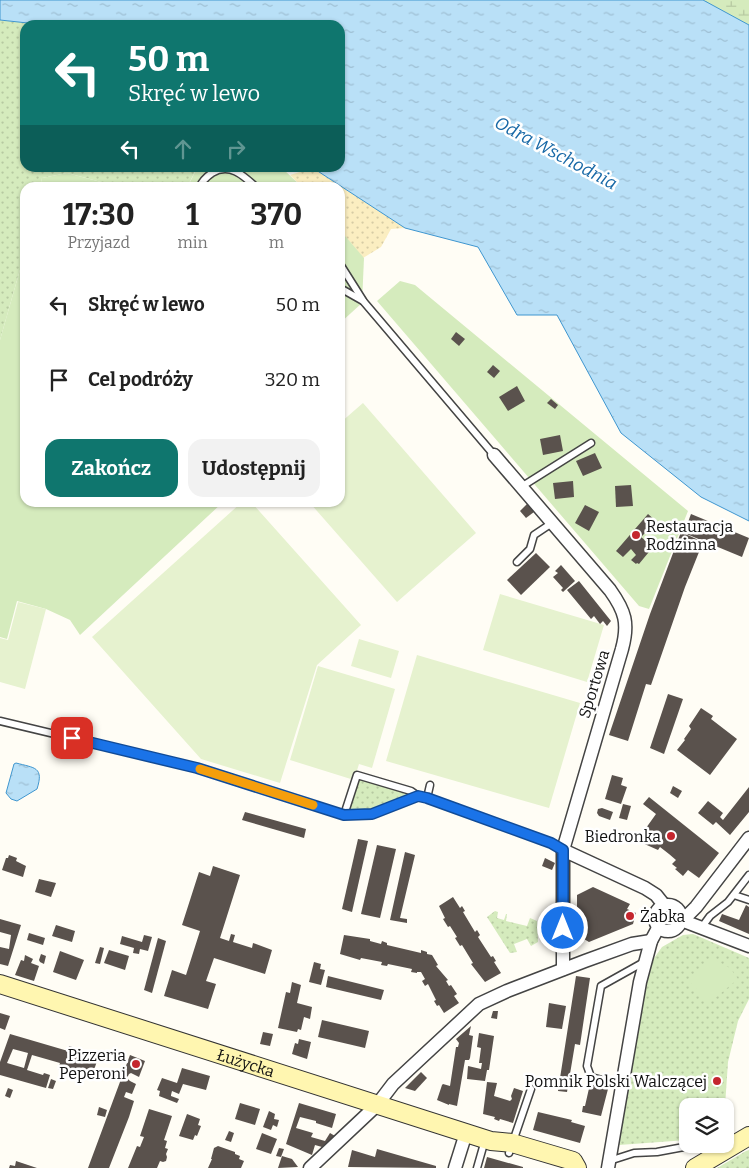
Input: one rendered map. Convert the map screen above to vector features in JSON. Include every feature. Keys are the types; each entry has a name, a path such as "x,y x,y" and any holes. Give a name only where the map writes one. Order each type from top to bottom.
{"street":[{"name":"Sportowa","path":"494,455 610,590 623,612 626,624 622,649 563,850 563,969"},
{"path":"749,838 696,907 689,914 681,918 677,928 667,932 658,928 655,924 654,915 664,905 674,906 681,918 749,946"},
{"path":"563,850 645,888 656,895 664,905"},
{"path":"608,1164 644,962 650,941 658,928"},
{"path":"310,1168 377,1105 393,1084 472,1010 495,996 563,969 632,944 650,941"},
{"name":"Łużycka","path":"0,984 488,1140 555,1168"},
{"path":"455,1168 466,1133"},
{"path":"695,1168 743,1136"},
{"name":"Łużycka","path":"510,1148 573,1161 577,1168"}],"lane":[{"path":"203,182 205,178 214,172"},
{"path":"237,172 251,182"},
{"path":"345,272 364,302 494,455"},
{"path":"345,291 364,302"},
{"path":"521,487 591,443"},
{"path":"517,562 530,549 534,535 552,523"},
{"path":"0,721 197,768 344,815 372,814 418,796"},
{"path":"344,815 357,775 411,791 418,796 551,843 563,850"},
{"path":"427,798 430,786"},
{"path":"702,927 710,916 728,902 749,875"},
{"path":"734,895 749,900"},
{"path":"621,1085 591,1077 587,1066 601,986 644,962"},
{"path":"510,1148 531,1090"},
{"path":"477,1168 488,1140"},
{"path":"608,1164 634,1153 657,1152 679,1148"}],"green space":[{"path":"669,0 749,0 749,40"},
{"path":"0,20 20,22 20,172 195,172 190,182 101,182 67,173 42,178 41,182 20,182 20,270 0,340"},
{"path":"195,172 286,172 297,182 190,182"},
{"path":"67,173 101,182 41,182 42,178"},
{"path":"345,236 364,258 362,303 345,318"},
{"path":"20,270 20,507 218,507 80,635 70,620 46,609 17,601 7,639 0,637 0,340"},
{"path":"400,281 415,285 688,511 649,609 639,606 377,301"},
{"path":"363,403 476,533 397,602 314,507 345,507 345,419"},
{"path":"236,507 256,507 361,625 317,665 280,783 201,759 92,637"},
{"path":"500,594 604,625 587,682 483,650"},
{"path":"18,602 46,609 25,689 0,682 0,638 8,640"},
{"path":"359,639 399,651 391,678 351,666"},
{"path":"417,655 580,703 549,808 386,761"},
{"path":"318,666 395,689 372,768 359,764 354,780 290,760"},
{"path":"357,775 418,796 372,814 344,815"},
{"path":"495,911 498,912 497,918 504,920 507,914 506,921 527,926 530,918 537,921 538,942 531,946 527,939 514,944 517,952 510,953 487,917"},
{"path":"693,934 749,958 749,999 738,1021 728,1062 726,1098 679,1098 679,1141 619,1145 633,1042 647,968 662,947 683,935"},
{"path":"711,958 730,968 738,979 709,1003 689,981"},
{"path":"749,1150 749,1168 717,1168 746,1151"}],"sand":[{"path":"300,172 319,172 334,182 297,182 290,175"},
{"path":"345,189 405,228 391,229 381,247 363,258 345,236"}],"water":[{"name":"Odra Wschodnia","path":"0,0 703,0 749,25 749,521 701,497 621,433 557,315 517,315 478,247 405,228 345,189 345,182 334,182 319,172 345,172 345,20 20,20 20,22 0,20"},
{"path":"14,764 33,768 38,772 39,776 37,789 17,801 11,799 6,793"}],"building":[{"path":"456,332 465,339 459,346 451,339"},
{"path":"493,365 500,371 494,378 487,372"},
{"path":"517,386 525,401 508,411 499,397"},
{"path":"551,399 558,405 555,409 547,403"},
{"path":"560,435 563,451 543,455 540,439"},
{"path":"595,453 602,468 583,476 576,461"},
{"path":"573,481 574,497 555,499 553,483"},
{"path":"631,485 633,506 616,507 615,486"},
{"path":"527,504 534,512 526,518 520,511"},
{"path":"585,505 599,512 589,531 575,523"},
{"name":"Restauracja Rodzinna","path":"648,514 657,522 648,534 646,532 641,537 653,547 639,564 636,564 631,560 636,555 631,549 623,557 616,551"},
{"path":"691,514 749,538 742,557 684,533"},
{"path":"681,532 703,542 685,587 651,685 646,684 628,741 609,735 650,614"},
{"path":"536,553 550,567 521,595 507,580"},
{"path":"561,565 575,581 563,592 561,590 563,588 553,577 558,573 555,571"},
{"path":"579,581 611,621 607,626 603,621 600,624 594,616 591,619 567,590"},
{"path":"668,694 683,699 664,754 650,748"},
{"path":"701,708 713,716 711,719 737,739 710,775 677,750 685,740 691,729 689,726"},
{"path":"612,775 623,778 621,785 627,787 621,804 605,799"},
{"path":"673,786 682,791 678,798 670,793"},
{"path":"749,787 749,812 730,835 716,822 713,825 698,813 708,801 723,813 720,817 723,820"},
{"name":"Biedronka","path":"649,797 719,853 699,878 688,870 683,876 675,869 677,868 672,864 676,860 669,854 660,847 658,850 640,842 649,830 646,828 656,814 643,804"},
{"path":"623,804 631,806 627,820 619,818"},
{"path":"602,808 613,812 610,820 599,816 597,813 598,809"},
{"path":"245,812 306,829 304,838 242,820"},
{"path":"358,839 368,841 352,912 342,909"},
{"path":"377,845 396,849 380,918 361,914"},
{"path":"405,852 415,855 400,918 407,919 407,923 390,920"},
{"path":"9,855 17,858 16,861 26,866 23,877 2,870"},
{"path":"545,858 555,863 552,870 542,866"},
{"path":"213,866 240,875 220,938 229,941 231,934 235,935 233,942 252,948 253,943 272,950 265,974 214,958 206,981 216,984 208,1009 164,996 172,970 186,975 200,931 182,925 199,872 210,876"},
{"path":"39,879 56,883 51,897 35,892"},
{"path":"593,887 630,904 627,909 636,913 633,924 589,942 584,939 585,933 577,933 577,895"},
{"path":"453,897 460,908 462,906 465,911 463,912 475,932 477,930 480,935 478,937 491,957 493,956 496,961 494,962 501,973 485,982 471,964 473,963 462,945 460,946 455,938 457,937 450,926 448,927 443,919 445,918 439,906"},
{"path":"746,905 749,907 749,934 719,921 722,914 739,920"},
{"path":"0,919 21,925 8,966 0,964 0,947 9,949 11,935 0,932"},
{"path":"56,925 75,931 72,942 52,936"},
{"path":"29,933 45,938 43,945 27,940"},
{"path":"144,935 152,937 148,951 140,949 139,954 133,953 134,948 120,944 122,936 142,942"},
{"path":"344,935 370,939 370,941 381,944 382,941 387,943 387,945 421,953 421,950 427,952 427,954 432,955 438,965 436,966 448,980 446,981 449,986 451,985 457,994 454,996 459,1003 444,1013 434,1001 436,1000 428,984 425,986 422,981 425,979 421,972 411,972 412,969 388,964 387,966 381,965 382,962 361,958 360,960 340,954"},
{"path":"158,938 166,941 152,993 144,990"},
{"path":"100,947 104,948 100,964 95,963"},
{"path":"109,950 129,956 125,970 104,963"},
{"path":"60,951 84,960 76,980 53,972"},
{"path":"41,954 46,956 44,964 39,960"},
{"path":"25,955 33,959 31,963 39,966 34,981 15,975 21,960 24,961"},
{"path":"314,962 321,964 320,969 325,970 321,985 309,982"},
{"path":"328,976 384,990 381,1000 326,987"},
{"path":"576,976 590,978 580,1045 575,1044 567,1092 558,1091"},
{"path":"292,982 301,985 297,1003 312,1007 310,1019 304,1017 301,1030 298,1029 297,1032 278,1028 286,992 290,993"},
{"path":"549,1003 566,1006 562,1029 546,1027"},
{"path":"493,1011 498,1011 497,1019 491,1018"},
{"path":"0,1013 10,1016 5,1030 0,1028"},
{"path":"322,1020 369,1031 365,1048 318,1037"},
{"path":"471,1026 469,1035 473,1036 470,1058 465,1060 457,1106 449,1105 437,1100 442,1085 450,1086 456,1047 458,1047 459,1043 456,1039"},
{"path":"263,1032 273,1034 270,1046 260,1044"},
{"path":"479,1033 494,1036 489,1070 487,1070 485,1081 467,1079 468,1066 481,1069 482,1063 479,1063 481,1048 477,1047"},
{"path":"10,1034 68,1051 69,1046 99,1055 91,1079 62,1071 58,1069 60,1063 32,1055 27,1070 50,1075 46,1088 0,1075 0,1062","holes":["13,1049 28,1053 24,1068 7,1063"]},
{"path":"299,1039 311,1042 307,1059 292,1054 295,1043 298,1044"},
{"path":"130,1055 145,1061 139,1077 131,1073 127,1078 136,1084 132,1094 126,1092 124,1097 134,1101 129,1117 109,1168 88,1168"},
{"path":"182,1068 210,1076 206,1090 183,1084 179,1094 172,1091 171,1096 179,1099 177,1103 159,1096 160,1091 157,1090 162,1078 177,1083"},
{"path":"421,1072 427,1078 415,1091 405,1088"},
{"path":"51,1079 56,1081 53,1089 48,1088"},
{"path":"487,1082 497,1083 494,1096 510,1101 514,1088 523,1091 513,1123 500,1119 499,1121 494,1119 495,1117 483,1114"},
{"path":"590,1084 608,1089 601,1116 582,1112"},
{"path":"8,1088 13,1090 10,1098 5,1096"},
{"path":"240,1103 260,1109 255,1125 235,1119"},
{"path":"299,1103 336,1114 332,1128 300,1117 296,1128 313,1133 311,1137 325,1141 330,1133 335,1136 322,1147 315,1145 312,1155 286,1144"},
{"path":"99,1107 107,1110 105,1117 97,1115"},
{"path":"149,1109 172,1116 164,1140 167,1141 165,1148 168,1149 166,1161 160,1161 157,1168 128,1168 137,1146 140,1147 144,1137 140,1136"},
{"path":"269,1111 275,1114 274,1119 279,1120 277,1127 273,1125 271,1130 263,1127"},
{"path":"538,1112 572,1120 571,1122 585,1126 580,1143 533,1130"},
{"path":"187,1114 200,1119 198,1125 201,1126 193,1140 179,1136"},
{"path":"229,1131 234,1133 231,1142 225,1140"},
{"path":"262,1133 277,1139 271,1154 256,1149"},
{"path":"218,1146 235,1152 235,1154 240,1156 239,1159 244,1161 241,1168 208,1168 214,1148"},
{"path":"279,1148 284,1149 281,1157 276,1156"},
{"path":"377,1149 436,1166 436,1168 348,1167 352,1150 375,1157"},
{"path":"282,1156 292,1159 298,1167 278,1168"},
{"path":"487,1157 523,1167 523,1168 484,1168"},
{"path":"16,1161 37,1168 9,1168 10,1165 15,1166"}],"slow traffic":[{"path":"200,769 313,805"}],"place":[{"name":"Restauracja Rodzinna","path":"636,535"},
{"name":"Biedronka","path":"671,836"},
{"name":"Żabka","path":"630,916"},
{"name":"Pizzeria Peperoni","path":"136,1064"},
{"name":"Pomnik Polski Walczącej","path":"717,1081"}],"route":[{"path":"72,738 197,768 344,815 372,814 418,796 446,804 551,843 563,850 563,928"}]}
